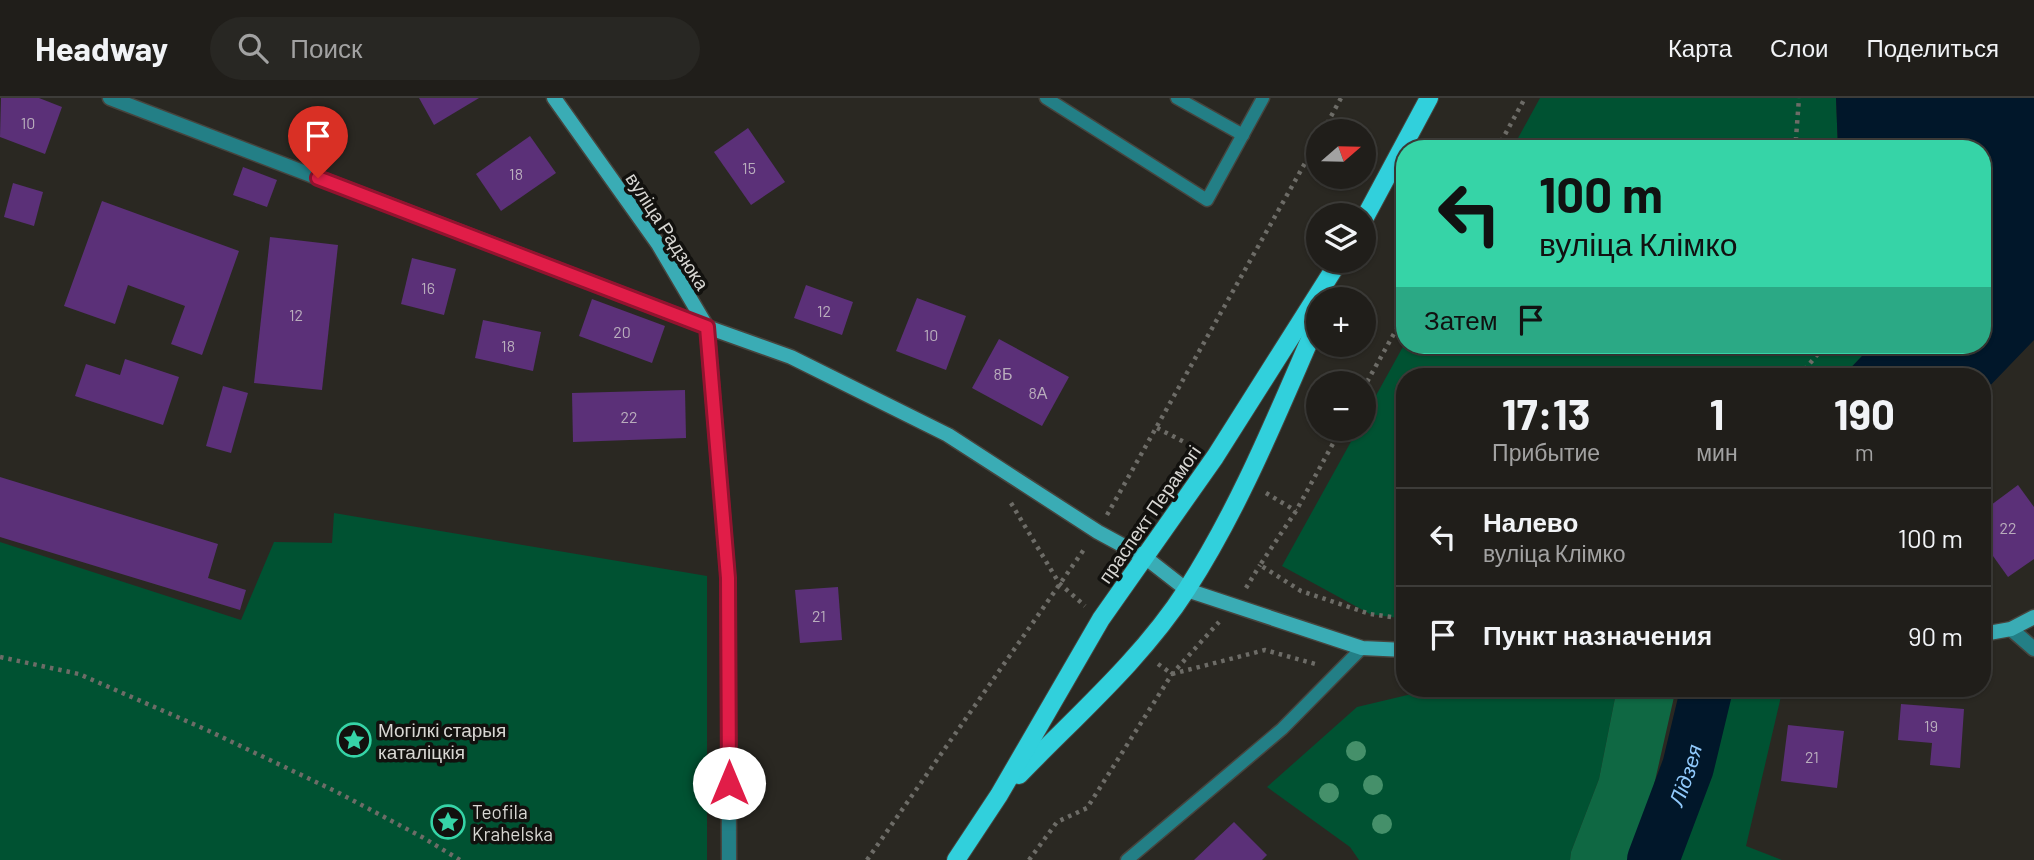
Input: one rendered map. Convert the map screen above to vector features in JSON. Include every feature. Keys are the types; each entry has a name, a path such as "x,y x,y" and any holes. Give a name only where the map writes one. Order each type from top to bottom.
{"main road":[{"path":"1406,140 1429,98"},
{"path":"1373,203 1396,160"},
{"name":"праспект Перамогі","path":"956,860 999,795 1101,619 1215,457 1334,273"},
{"name":"праспект Перамогі","path":"999,795 1140,651 1186,590 1247,482 1306,348"}],"street":[{"path":"110,98 791,357 948,435 1098,531 1146,558 1186,590 1362,648 1396,650"},
{"name":"вуліца Радзюка","path":"554,98 658,244 707,327 728,578 729,860"},
{"path":"1991,633 2011,629 2034,617"},
{"path":"2011,629 2034,649"}],"lane":[{"path":"1046,98 1207,200 1263,98"},
{"path":"1177,98 1242,135"},
{"path":"1127,860 1282,729 1362,648"}],"path":[{"path":"1330,119 1341,98"},
{"path":"1502,140 1525,98"},
{"path":"1796,140 1799,98"},
{"path":"1373,371 1396,330"},
{"path":"1806,368 1817,354"},
{"path":"1029,860 1057,822 1087,808 1172,674 1234,606 1296,511 1334,441"},
{"path":"1261,565 1301,591 1370,614 1396,618"},
{"path":"0,657 79,674 207,730 337,792 460,860"}],"green space":[{"path":"1540,98 1836,98 1838,140 1517,140"},
{"path":"1399,354 1862,354 1851,368 1396,368 1396,618 1370,614 1282,566 1351,441 1376,441 1376,395"},
{"name":"Могілкі старыя каталіцкія","path":"334,513 707,576 707,860 0,860 0,542 241,620 274,542 332,543"},
{"path":"1399,697 1615,697 1599,779 1570,860 1359,860 1350,847 1267,787 1357,707"},
{"path":"1615,697 1674,697 1637,860 1570,860 1599,779"},
{"path":"1719,697 1781,697 1746,846 1782,860 1677,860"}],"water":[{"path":"1836,98 2034,98 2034,340 1991,385 1991,368 1851,368 1862,354 1991,354 1991,140 1838,140"}],"building":[{"path":"1,98 39,98 62,107 45,154 0,137"},
{"path":"419,98 479,98 434,125"},
{"path":"748,128 785,182 751,205 714,152"},
{"path":"530,136 556,173 501,211 476,174"},
{"path":"243,167 277,180 267,207 233,195"},
{"path":"13,183 43,192 34,226 4,217"},
{"path":"102,201 239,251 202,355 171,344 185,306 128,285 115,324 64,306"},
{"path":"270,237 338,245 322,390 254,383"},
{"path":"412,258 456,269 444,315 401,304"},
{"path":"806,285 853,302 842,335 794,318"},
{"path":"917,298 966,316 946,370 896,351"},
{"path":"592,299 665,326 652,363 579,336"},
{"path":"483,320 541,332 533,371 475,358"},
{"path":"999,339 1069,377 1042,426 972,388"},
{"path":"125,359 179,377 163,425 75,396 86,364 120,375"},
{"path":"223,386 248,393 231,453 206,446"},
{"path":"685,390 686,438 573,442 572,393"},
{"path":"0,477 218,544 208,578 246,590 240,610 0,537"},
{"path":"2018,485 2034,507 2034,559 2008,577 1991,553 1991,505"},
{"path":"838,587 842,640 800,643 795,590"},
{"path":"1901,704 1964,709 1960,768 1930,765 1932,743 1898,740"},
{"path":"1788,725 1844,731 1837,788 1781,781"},
{"path":"1234,822 1267,855 1262,860 1194,860"}],"waterway":[{"name":"Лідзея","path":"1653,860 1688,767 1705,697"}],"place":[{"name":"Могілкі старыя каталіцкія","path":"354,740"},
{"name":"Teofila Krahelska","path":"448,822"}],"route":[{"path":"318,178 707,327 728,578 729,783"}]}
